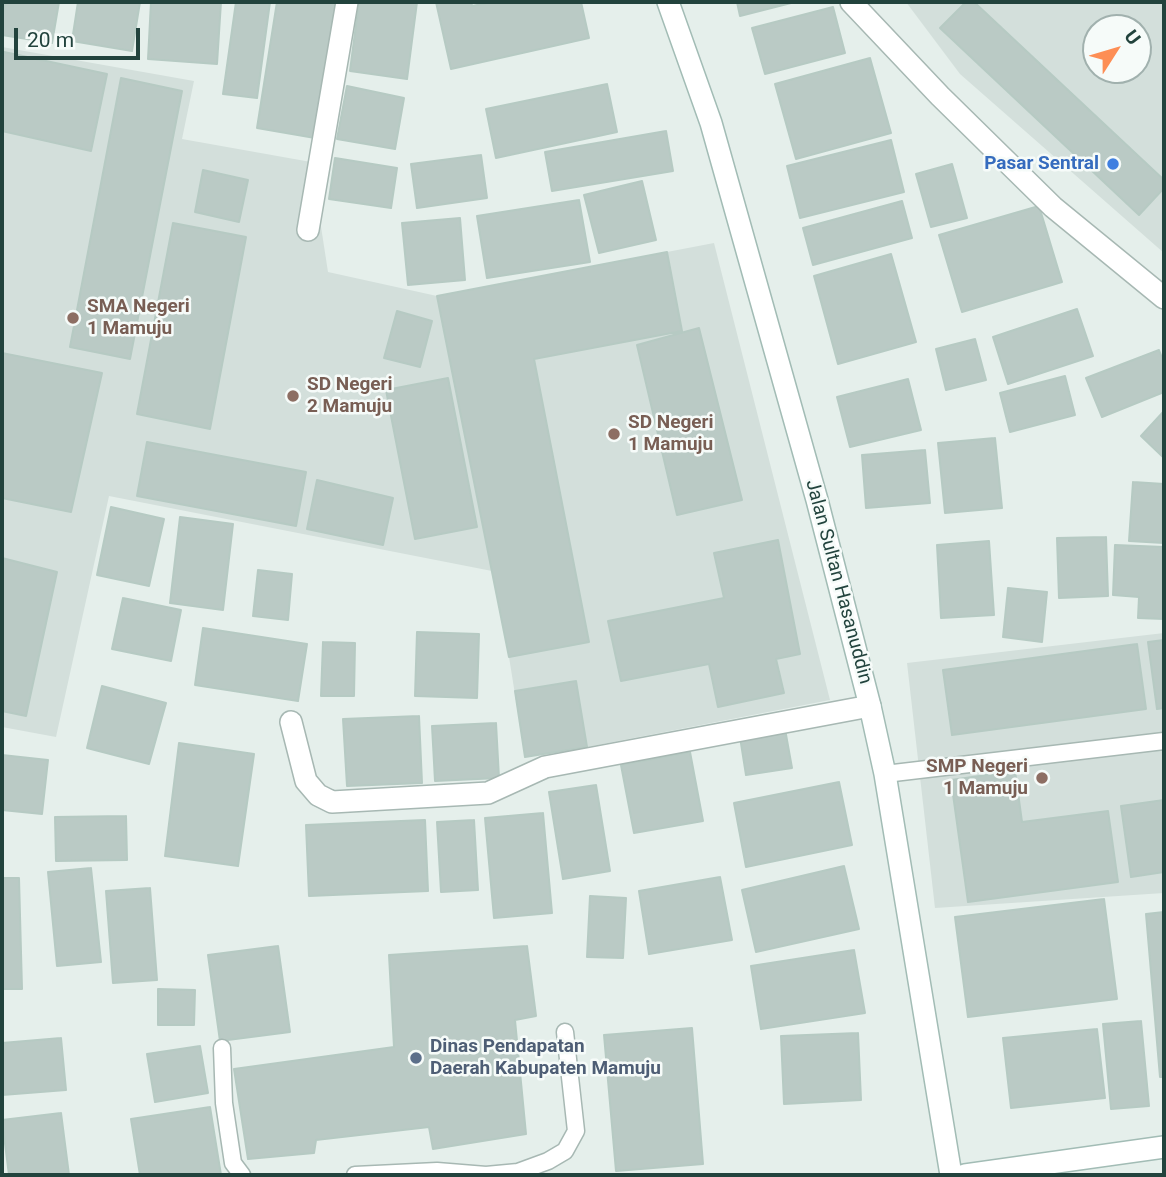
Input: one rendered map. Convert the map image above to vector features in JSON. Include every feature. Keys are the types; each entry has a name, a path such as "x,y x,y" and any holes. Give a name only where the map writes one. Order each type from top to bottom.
{"main road":[{"path":"308,230 347,2"},
{"name":"Jalan Sultan Hasanuddin","path":"668,2 711,123 817,500 870,706 885,775 951,1175"},
{"path":"850,2 940,96 1053,207 1164,298"},
{"path":"291,722 306,780 318,795 332,802 488,793 545,767 870,706"},
{"path":"965,1175 1164,1147"}],"lane":[{"path":"885,775 1164,741"},
{"path":"355,1175 437,1171 486,1175 517,1172 548,1161 565,1151 576,1131 565,1032"},
{"path":"222,1048 224,1103 233,1163 242,1175"}],"shaded area":[{"name":"Pasar Sentral","path":"906,2 1164,2 1164,253 960,74"},
{"path":"2,47 194,81 182,139 311,162 328,272 437,296 714,243 830,700 525,757 492,571 109,496 56,737 2,727"},
{"name":"SMP Negeri 1 Mamuju","path":"1164,633 1164,893 935,908 907,663"}],"building":[{"path":"5,2 59,2 52,43 2,35"},
{"path":"78,2 140,2 132,51 72,41"},
{"path":"151,2 221,2 217,64 148,59"},
{"path":"236,2 270,2 257,98 223,94"},
{"path":"277,2 337,2 315,138 257,128"},
{"path":"359,2 417,2 407,79 350,71"},
{"path":"436,2 471,2 472,6 492,2 581,2 589,38 451,69"},
{"path":"737,2 795,2 740,16"},
{"path":"966,2 974,2 1164,180 1164,188 1139,215 940,28"},
{"path":"833,7 845,53 765,74 752,28"},
{"path":"4,52 107,74 91,151 2,131"},
{"path":"870,58 891,133 796,159 775,84"},
{"path":"121,78 182,91 130,359 70,347"},
{"path":"607,84 617,132 496,158 486,109"},
{"path":"347,86 404,98 395,149 337,139"},
{"path":"666,131 673,171 552,191 545,152"},
{"path":"891,140 904,192 800,218 787,166"},
{"path":"481,155 487,198 417,208 411,164"},
{"path":"335,158 397,168 391,208 329,199"},
{"path":"952,164 967,218 931,227 916,174"},
{"path":"203,170 248,180 239,222 195,212"},
{"path":"642,181 656,240 599,253 584,195"},
{"path":"579,200 590,262 487,278 477,216"},
{"path":"902,201 912,238 813,265 803,228"},
{"path":"1039,206 1062,282 962,312 939,235"},
{"path":"460,218 465,280 408,285 402,223"},
{"path":"173,223 246,237 210,429 137,414"},
{"path":"667,252 682,331 534,359 589,642 509,657 437,296"},
{"path":"891,254 916,342 838,364 814,276"},
{"path":"1077,309 1093,356 1008,384 993,337"},
{"path":"397,311 432,321 420,367 384,358"},
{"path":"699,328 742,500 677,515 637,345"},
{"path":"975,339 986,380 946,390 936,349"},
{"path":"1159,350 1164,363 1164,392 1102,417 1086,378"},
{"path":"2,353 102,373 71,512 2,498"},
{"path":"1065,376 1075,415 1010,432 1000,393"},
{"path":"448,378 477,527 415,539 386,390"},
{"path":"908,379 921,430 850,447 837,397"},
{"path":"1164,411 1164,458 1141,436"},
{"path":"995,438 1002,508 945,513 938,443"},
{"path":"147,442 306,472 296,526 137,496"},
{"path":"925,450 930,503 866,508 862,455"},
{"path":"317,480 393,498 383,545 307,529"},
{"path":"1133,482 1164,484 1164,543 1129,541"},
{"path":"111,507 164,519 149,586 97,575"},
{"path":"180,517 233,524 223,610 170,603"},
{"path":"1106,537 1108,596 1059,598 1057,538"},
{"path":"778,540 800,654 776,659 784,693 718,707 709,664 621,681 608,621 724,598 714,553"},
{"path":"989,541 994,615 941,618 937,545"},
{"path":"1115,545 1164,547 1164,619 1138,618 1139,597 1113,595"},
{"path":"2,558 57,572 26,716 2,711"},
{"path":"258,570 292,574 288,620 253,616"},
{"path":"1008,588 1047,592 1042,642 1003,637"},
{"path":"123,598 181,610 171,661 112,649"},
{"path":"203,628 307,644 298,701 195,685"},
{"path":"417,632 479,634 477,698 415,696"},
{"path":"1164,640 1164,708 1157,709 1148,642"},
{"path":"323,642 355,643 354,696 321,696"},
{"path":"1137,644 1146,709 952,735 943,670"},
{"path":"576,681 587,747 525,757 515,691"},
{"path":"102,686 166,703 149,764 87,748"},
{"path":"419,716 422,783 347,786 343,719"},
{"path":"496,723 499,778 435,781 432,726"},
{"path":"785,729 792,768 746,775 740,737"},
{"path":"179,743 254,754 238,866 165,856"},
{"path":"690,752 703,821 634,833 621,765"},
{"path":"2,755 48,760 42,814 2,810"},
{"path":"1015,771 1022,822 1108,811 1118,882 968,902 951,780"},
{"path":"839,782 852,845 746,867 734,803"},
{"path":"596,785 610,871 563,879 549,792"},
{"path":"1164,800 1164,872 1131,877 1121,806"},
{"path":"543,813 552,913 494,918 485,818"},
{"path":"126,816 127,860 56,861 55,817"},
{"path":"425,820 428,891 309,896 306,825"},
{"path":"474,820 478,890 441,892 437,822"},
{"path":"844,866 859,929 756,952 742,890"},
{"path":"91,868 101,962 57,966 48,872"},
{"path":"720,877 732,940 649,954 639,891"},
{"path":"2,878 19,878 22,989 2,989"},
{"path":"150,888 157,980 113,983 106,891"},
{"path":"590,896 626,898 623,958 587,957"},
{"path":"1104,899 1117,999 968,1017 955,917"},
{"path":"1164,912 1164,1077 1160,1077 1146,914"},
{"path":"278,946 290,1032 220,1041 208,955"},
{"name":"Dinas Pendapatan Daerah Kabupaten Mamuju","path":"527,946 536,1016 515,1020 526,1134 433,1149 429,1127 316,1140 314,1153 248,1159 234,1069 394,1047 389,955"},
{"path":"854,950 865,1013 761,1029 751,966"},
{"path":"158,989 195,990 194,1025 158,1025"},
{"path":"1141,1021 1149,1106 1111,1109 1103,1024"},
{"path":"692,1028 703,1164 616,1171 604,1035"},
{"path":"1097,1029 1105,1098 1011,1108 1003,1038"},
{"path":"858,1033 861,1100 784,1104 781,1036"},
{"path":"61,1038 66,1090 2,1095 2,1043"},
{"path":"200,1046 208,1093 155,1102 147,1054"},
{"path":"210,1107 221,1175 140,1175 131,1119"},
{"path":"61,1113 69,1175 9,1175 2,1120"}],"place":[{"name":"Pasar Sentral","path":"1113,164"},
{"name":"SMA Negeri 1 Mamuju","path":"73,318"},
{"name":"SD Negeri 2 Mamuju","path":"293,396"},
{"name":"SD Negeri 1 Mamuju","path":"614,434"},
{"name":"SMP Negeri 1 Mamuju","path":"1042,778"},
{"name":"Dinas Pendapatan Daerah Kabupaten Mamuju","path":"416,1058"}]}
